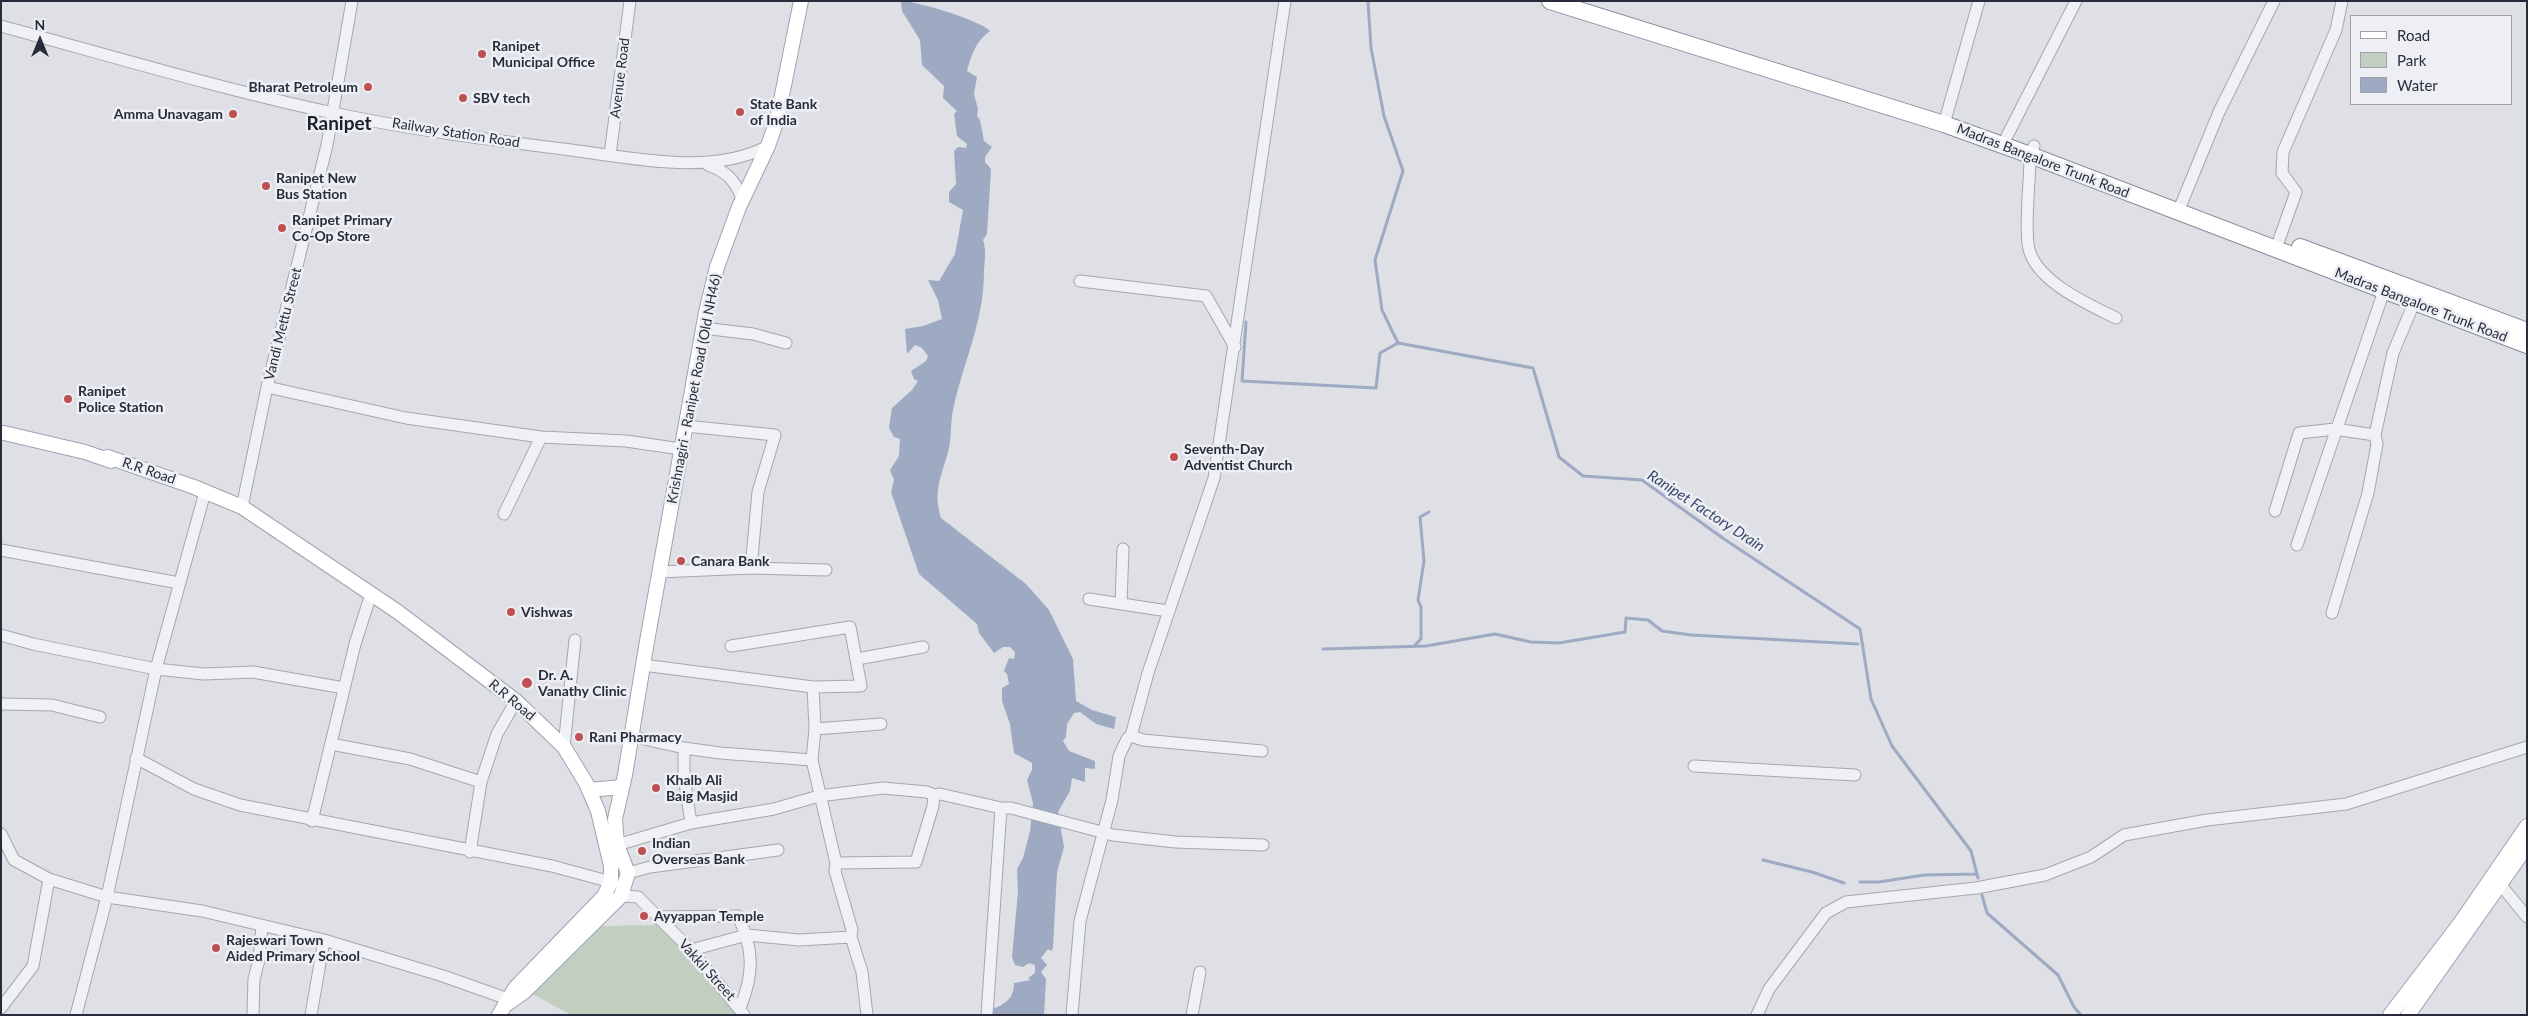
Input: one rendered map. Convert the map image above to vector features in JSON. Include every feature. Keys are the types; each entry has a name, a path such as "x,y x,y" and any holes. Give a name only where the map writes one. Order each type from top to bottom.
{"highway":[{"name":"Madras Bangalore Trunk Road","path":"1550,1 1757,62 1945,121 2032,151 2386,285 2414,303 2527,346"},
{"path":"1574,1 1757,62"},
{"path":"1945,121 2007,136 2032,151"},
{"path":"2180,207 2279,240 2386,285 2527,332"}],"main road":[{"name":"Krishnagiri - Ranipet Road (Old NH46)","path":"622,787 703,328 717,267 742,198 768,146 777,120 801,1"},
{"name":"R.R Road","path":"8,434 106,457 242,506 371,594 516,701 564,747 588,790 600,820 611,866 611,882"},
{"path":"520,989 621,896 628,873 617,845 615,819 622,787 588,790"},
{"path":"2390,1015 2461,922 2527,826"},
{"path":"2408,1015 2527,846"},
{"path":"504,1007 604,896 611,882"}],"street":[{"name":"Vandi Mettu Street","path":"242,506 267,387 333,113 352,1"},
{"name":"Avenue Road","path":"610,155 630,1"},
{"path":"1072,1015 1080,921 1102,831 1112,800 1119,756 1127,739 1131,736 1148,673 1214,478 1285,1"},
{"path":"1945,121 1979,1"},
{"path":"2007,136 2076,1"},
{"path":"2180,207 2219,112 2274,1"},
{"path":"2279,240 2296,192 2282,173 2283,152 2336,30 2342,1"},
{"name":"Railway Station Road","path":"1,26 186,77 333,113 468,137 610,155 704,164 743,158 768,146"},
{"path":"2032,151 2028,245 2034,261 2062,290 2116,318"},
{"path":"704,164 724,171 732,177 742,198"},
{"path":"1080,281 1206,296 1235,346"},
{"path":"2297,544 2386,285"},
{"path":"2332,613 2368,493 2377,444 2375,435 2393,353 2414,303"},
{"path":"703,328 753,334 786,343"},
{"path":"267,387 406,418 540,437 626,441 681,449"},
{"path":"686,426 774,435 758,492 751,568"},
{"path":"2275,511 2299,434 2335,429 2375,435"},
{"path":"504,514 540,437"},
{"path":"76,1015 107,898 156,669 179,583 197,490"},
{"path":"1121,603 1123,549"},
{"path":"1,550 179,583"},
{"path":"659,572 751,568 826,570"},
{"path":"312,820 355,644 371,594"},
{"path":"1089,599 1168,611"},
{"path":"643,665 813,687 861,686 850,627 731,646"},
{"path":"1,635 33,644 156,669 204,674 253,672 344,688"},
{"path":"564,747 575,640"},
{"path":"857,659 923,647"},
{"path":"813,687 815,729 812,760 836,863 836,871 852,930 851,937 862,972 867,1015"},
{"path":"470,852 481,782 498,734 516,701"},
{"path":"1,704 52,705 100,717"},
{"path":"815,729 881,724"},
{"path":"632,736 684,748 812,760"},
{"path":"1131,736 1143,740 1262,751"},
{"path":"331,744 410,759 481,782"},
{"path":"1757,1015 1768,989 1826,913 1846,902 1958,890 2045,875 2091,857 2124,835 2207,820 2346,804 2527,747"},
{"path":"684,748 684,777 692,823"},
{"path":"136,758 194,789 231,802 470,852 552,866 611,882"},
{"path":"1694,766 1855,775"},
{"path":"617,845 692,823 774,809 819,796 883,788 927,792 934,796 940,794 1001,808 1011,808 1112,835 1175,842 1263,845"},
{"path":"836,863 916,862 933,806 934,796"},
{"path":"987,1015 1001,808"},
{"path":"1,834 14,860 49,880 107,898 202,912 324,940 444,976 504,1007"},
{"path":"628,873 650,867 778,850"},
{"path":"1,1008 33,966 49,880"},
{"path":"2500,884 2527,917"},
{"name":"Vakkil Street","path":"621,896 638,897 691,950 742,1011"},
{"path":"658,917 738,916 747,935 750,948 750,984 742,1011"},
{"path":"253,1015 254,979 259,960 262,927"},
{"path":"691,950 747,935 799,940 851,937"},
{"path":"311,1015 324,940"},
{"path":"1192,1015 1200,972"}],"green space":[{"path":"659,919 740,1015 571,1015 531,993 600,926 653,925"}],"water":[{"path":"901,1 920,4 947,12 974,22 990,31 981,39 975,49 967,71 977,77 974,94 978,109 977,116 980,120 984,141 992,147 985,157 985,162 991,169 987,234 983,240 985,252 983,293 976,327 957,392 949,447 939,484 938,500 941,518 1026,584 1049,610 1073,659 1076,701 1092,710 1116,717 1114,729 1096,724 1080,712 1074,713 1067,724 1066,737 1063,741 1069,751 1095,761 1095,769 1085,768 1085,782 1072,778 1070,791 1058,812 1064,847 1057,872 1053,947 1052,951 1048,949 1041,958 1047,965 1041,972 1046,979 1044,1015 992,1015 991,1010 1007,1001 1014,989 1014,983 1031,980 1028,978 1035,973 1035,965 1029,963 1023,967 1015,965 1012,957 1018,891 1017,869 1023,858 1030,831 1033,803 1027,780 1032,770 1032,763 1014,753 1010,724 1002,701 1002,688 1009,684 1007,674 1004,671 1009,658 1014,659 1015,652 1010,647 1003,647 994,653 979,633 977,624 919,574 891,492 894,480 890,470 899,456 900,439 894,437 889,428 892,408 912,390 918,381 914,379 911,371 926,361 928,356 922,348 915,345 907,354 905,329 923,326 942,319 938,300 928,280 939,281 955,254 963,210 949,202 949,192 956,184 954,151 958,147 966,148 967,144 957,136 954,114 957,111 943,98 944,86 922,65 920,40 902,11"}],"waterway":[{"name":"Ranipet Factory Drain","path":"1368,1 1371,48 1384,116 1403,171 1375,260 1382,310 1398,343 1533,368 1559,457 1583,476 1642,480 1724,539 1860,629 1871,699 1892,746 1971,851 1978,878"},
{"path":"1246,322 1242,381 1376,388 1380,353 1398,343"},
{"path":"1415,645 1421,639 1421,607 1418,600 1424,561 1420,517 1429,512"},
{"path":"1323,649 1426,646 1495,634 1531,642 1559,643 1625,632 1626,618 1648,620 1662,631 1691,635 1858,644"},
{"path":"1763,860 1812,872 1844,883"},
{"path":"1860,882 1879,882 1924,875 1977,874"},
{"name":"Ranipet Factory Drain","path":"1982,895 1987,913 2058,975 2074,1007 2081,1015"}],"place":[{"name":"Ranipet Municipal Office","path":"482,54"},
{"name":"Bharat Petroleum","path":"368,87"},
{"name":"SBV tech","path":"463,98"},
{"name":"State Bank of India","path":"740,112"},
{"name":"Amma Unavagam","path":"233,114"},
{"name":"Ranipet New Bus Station","path":"266,186"},
{"name":"Ranipet Primary Co-Op Store","path":"282,228"},
{"name":"Ranipet Police Station","path":"68,399"},
{"name":"Seventh-Day Adventist Church","path":"1174,457"},
{"name":"Canara Bank","path":"681,561"},
{"name":"Vishwas","path":"511,612"},
{"name":"Dr. A. Vanathy Clinic","path":"527,683"},
{"name":"Rani Pharmacy","path":"579,737"},
{"name":"Khalb Ali Baig Masjid","path":"656,788"},
{"name":"Indian Overseas Bank","path":"642,851"},
{"name":"Ayyappan Temple","path":"644,916"},
{"name":"Rajeswari Town Aided Primary School","path":"216,948"}],"district":[{"name":"Ranipet","path":"339,124"}]}
